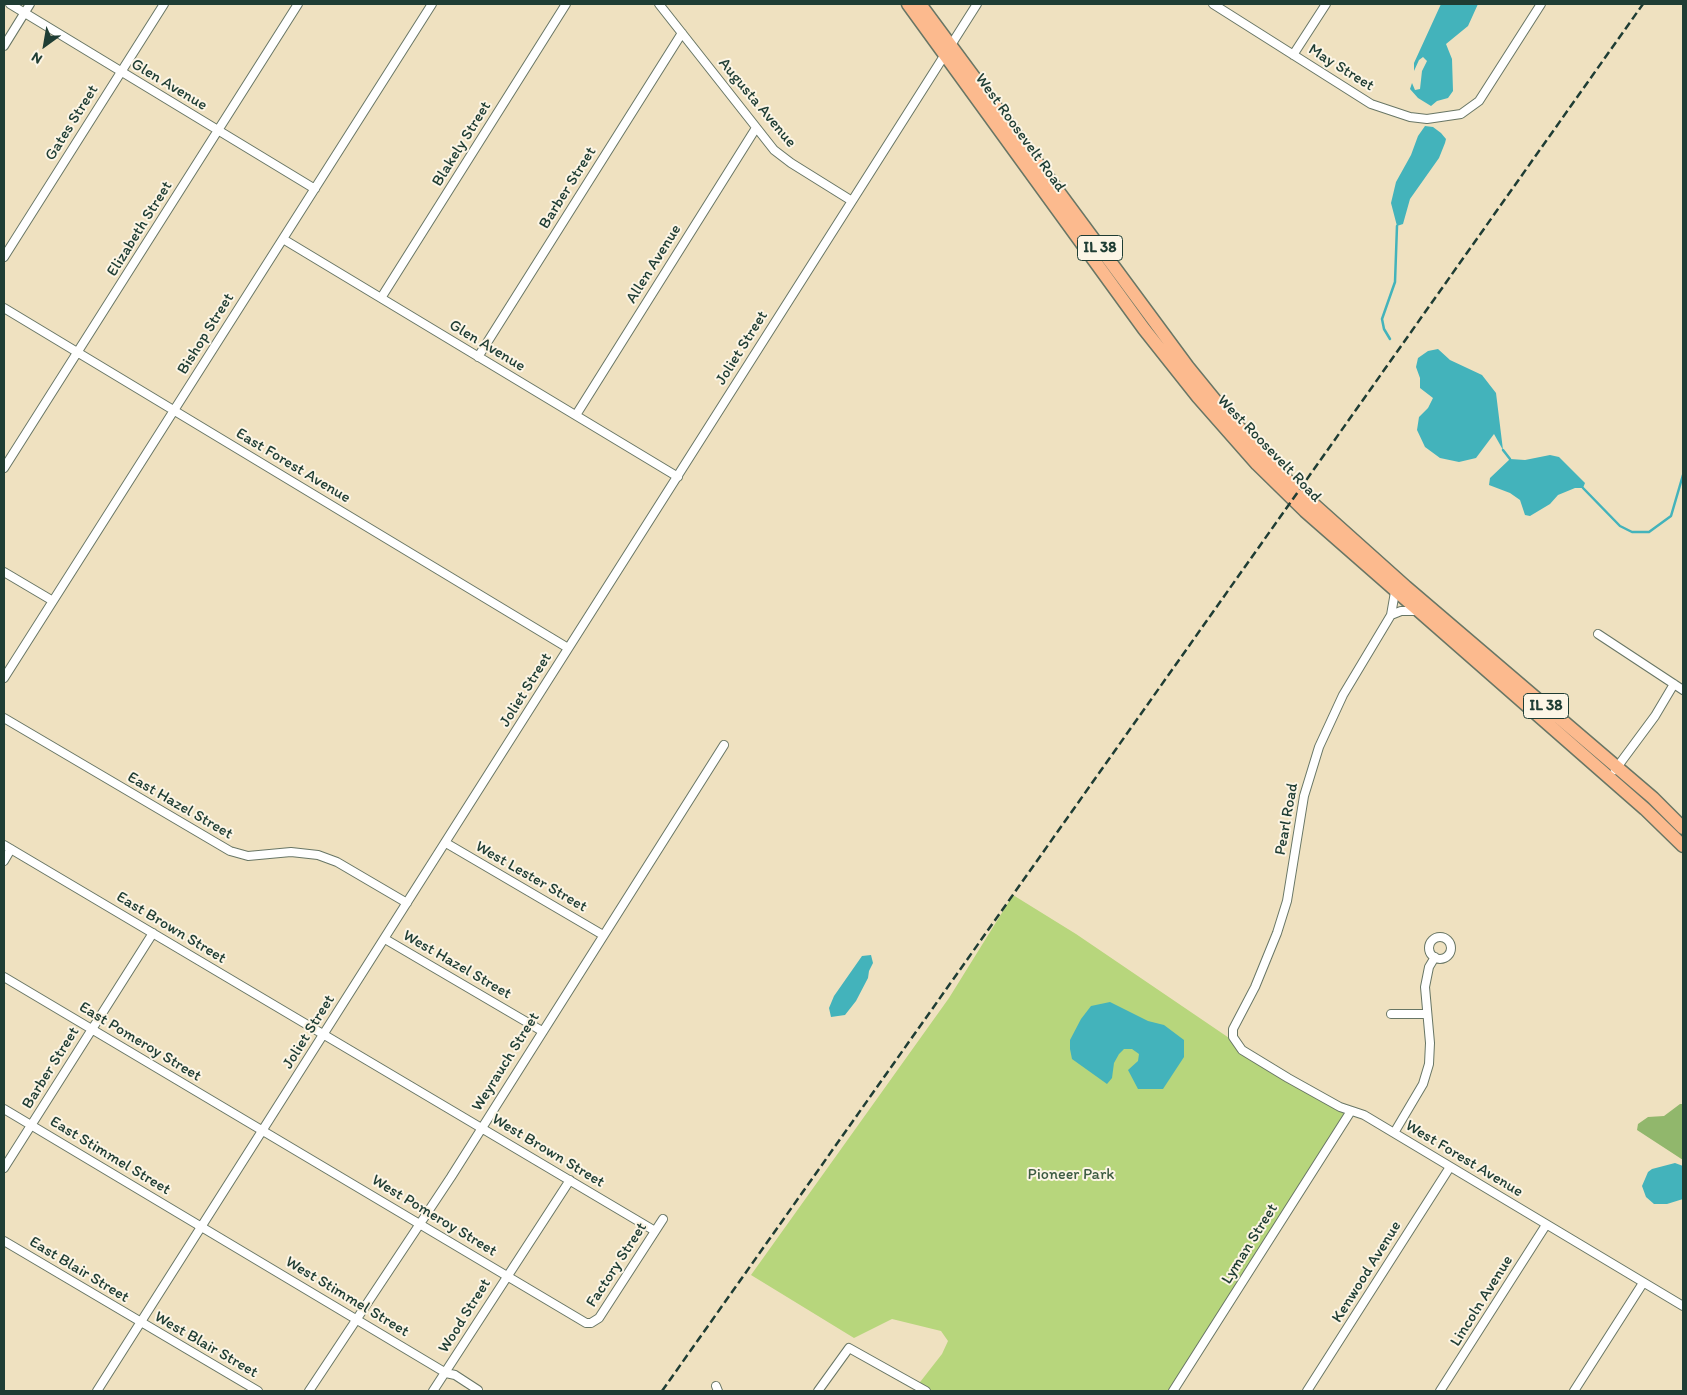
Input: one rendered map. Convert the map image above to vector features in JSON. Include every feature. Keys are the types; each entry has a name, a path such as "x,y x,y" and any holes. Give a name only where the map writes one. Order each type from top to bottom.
{"main road":[{"name":"West Roosevelt Road","path":"908,4 947,51 1188,367 1265,456 1310,502 1618,767 1683,828"},
{"name":"West Roosevelt Road","path":"920,4 947,51 1144,329 1198,397 1284,492 1395,592 1610,778 1683,846"}],"street":[{"name":"Glen Avenue","path":"10,4 315,189"},
{"path":"4,46 30,4"},
{"name":"Gates Street","path":"4,257 164,4"},
{"name":"Elizabeth Street","path":"4,468 298,4"},
{"name":"Bishop Street","path":"4,678 432,4"},
{"name":"Blakely Street","path":"381,298 566,4"},
{"name":"Augusta Avenue","path":"659,4 756,128 785,159 852,201"},
{"name":"Joliet Street","path":"97,1391 977,4"},
{"name":"May Street","path":"1213,4 1381,108 1410,117 1427,119 1455,116 1466,112 1479,100 1541,4"},
{"path":"1293,54 1326,4"},
{"name":"Barber Street","path":"478,357 682,33"},
{"name":"Allen Avenue","path":"576,415 756,128"},
{"name":"Glen Avenue","path":"283,239 678,476"},
{"name":"East Forest Avenue","path":"4,308 568,648"},
{"path":"4,572 53,601"},
{"name":"Pearl Road","path":"1233,1037 1233,1029 1265,966 1282,917 1304,796 1321,740 1343,695 1392,615 1395,592"},
{"path":"1392,615 1401,611 1417,611"},
{"path":"1598,634 1683,690"},
{"path":"1610,778 1674,684"},
{"name":"East Hazel Street","path":"4,718 225,849 248,856 291,852 318,855 337,862 407,903"},
{"name":"Weyrauch Street","path":"309,1391 481,1127 724,745"},
{"name":"West Lester Street","path":"446,843 603,935"},
{"path":"4,861 7,847"},
{"name":"East Brown Street","path":"7,847 324,1034"},
{"name":"Barber Street","path":"4,1168 153,933"},
{"name":"West Hazel Street","path":"384,939 542,1031"},
{"path":"1394,1133 1426,1076 1430,1052 1425,987 1430,967 1435,957"},
{"name":"East Pomeroy Street","path":"4,977 263,1130"},
{"path":"1391,1014 1427,1014"},
{"name":"West Brown Street","path":"324,1034 655,1231"},
{"name":"West Forest Avenue","path":"1233,1037 1238,1046 1250,1055 1320,1096 1364,1115 1683,1306"},
{"name":"East Stimmel Street","path":"4,1110 202,1227"},
{"name":"Lyman Street","path":"1173,1391 1350,1110"},
{"name":"West Pomeroy Street","path":"263,1130 582,1321 591,1323"},
{"name":"Kenwood Avenue","path":"1307,1391 1450,1167"},
{"name":"Wood Street","path":"433,1391 570,1180"},
{"name":"Factory Street","path":"591,1323 599,1318 663,1219"},
{"name":"Lincoln Avenue","path":"1440,1391 1546,1225"},
{"name":"West Stimmel Street","path":"202,1227 446,1373 455,1375 478,1390"},
{"name":"East Blair Street","path":"4,1241 141,1322"},
{"path":"1574,1391 1643,1283"},
{"name":"West Blair Street","path":"141,1322 258,1391"},
{"path":"818,1391 850,1348 926,1391"}],"green space":[{"name":"Pioneer Park","path":"1013,895 1076,934 1235,1042 1351,1111 1173,1391 926,1391 917,1386 942,1354 948,1341 941,1331 892,1319 854,1338 751,1275 949,998"},
{"path":"1680,1104 1683,1104 1683,1160 1637,1130 1638,1124 1648,1117 1664,1116"}],"water":[{"path":"1441,4 1478,4 1468,26 1446,44 1452,59 1453,91 1448,98 1437,101 1431,106 1418,98 1410,89 1412,83 1415,90 1420,89 1422,71 1427,61 1423,57 1419,60 1414,71 1414,63"},
{"path":"1425,126 1433,127 1441,133 1446,139 1445,143 1439,158 1410,199 1403,224 1397,226 1391,203 1396,182 1411,155 1418,136"},
{"path":"1438,349 1450,360 1482,375 1496,393 1503,450 1494,434 1476,458 1459,462 1440,458 1425,447 1417,430 1419,417 1428,408 1433,398 1420,388 1420,378 1416,367 1418,358 1428,351"},
{"path":"1550,455 1559,457 1585,483 1583,488 1575,488 1558,495 1550,504 1530,516 1525,515 1520,500 1510,493 1489,485 1490,478 1510,459 1525,460"},
{"path":"871,955 873,963 868,978 856,1001 845,1015 831,1017 829,1008 834,996 862,956"},
{"path":"1110,1002 1148,1021 1164,1025 1184,1040 1184,1057 1163,1089 1138,1089 1128,1070 1138,1061 1139,1054 1132,1049 1124,1049 1119,1054 1114,1063 1112,1078 1107,1084 1072,1059 1070,1040 1081,1019 1091,1006"},
{"path":"1675,1163 1683,1166 1683,1199 1667,1204 1654,1204 1646,1197 1642,1186 1648,1172 1652,1169"}],"waterway":[{"path":"1390,339 1384,329 1382,319 1395,282 1397,226"},
{"path":"1503,450 1510,459"},
{"path":"1583,488 1620,526 1632,532 1649,532 1671,516 1683,475"}],"railway":[{"path":"662,1391 1643,4"}]}
